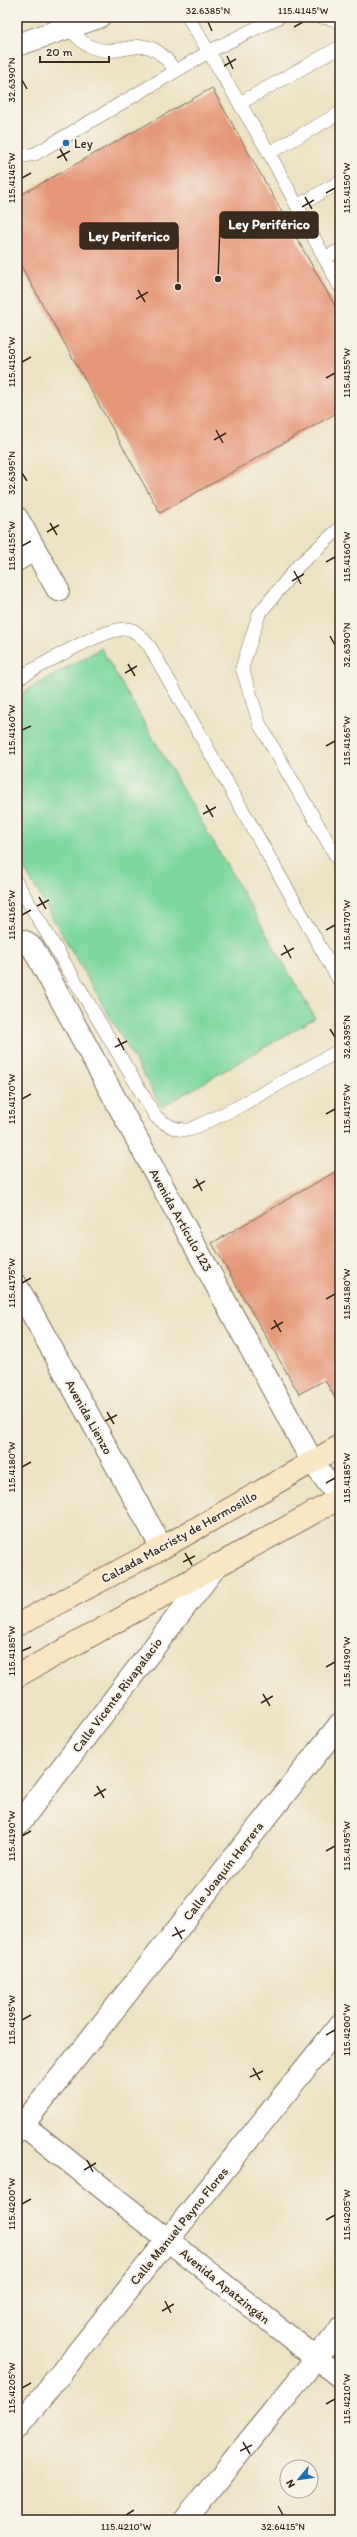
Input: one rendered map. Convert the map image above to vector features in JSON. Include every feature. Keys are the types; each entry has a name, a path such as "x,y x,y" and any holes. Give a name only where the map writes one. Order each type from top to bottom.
{"main road":[{"name":"Calzada Macristy de Hermosillo","path":"17,1625 162,1548 340,1446"},
{"path":"17,1676 217,1565 340,1499"}],"street":[{"path":"17,45 99,17"},
{"path":"17,518 26,555 58,590"},
{"name":"Avenida Artículo 123","path":"20,941 33,948 312,1461 340,1499"},
{"name":"Avenida Lienzo","path":"17,1286 162,1548"},
{"name":"Calle Vicente Rivapalacio","path":"17,1826 217,1565"},
{"name":"Calle Joaquín Herrera","path":"19,2125 340,1724"},
{"name":"Calle Manuel Payno Flores","path":"17,2428 340,2024"},
{"name":"Avenida Apatzingán","path":"19,2125 168,2240 340,2377"},
{"path":"185,2520 340,2329"}],"lane":[{"path":"188,17 210,51 269,153 340,288"},
{"path":"17,157 35,154 210,51 279,17"},
{"path":"321,17 334,19 340,23"},
{"path":"68,28 88,46 100,49 144,45 165,56 175,71"},
{"path":"240,103 340,48"},
{"path":"269,153 340,113"},
{"path":"297,206 340,182"},
{"path":"324,258 340,250"},
{"path":"340,528 298,566 259,614 242,668 260,725 340,863"},
{"path":"17,679 97,636 119,628 133,630 150,647 340,982"},
{"path":"17,883 156,1117 181,1131 189,1130 236,1108 340,1050"},
{"path":"20,941 40,938 50,940"}],"green space":[{"path":"101,648 315,1018 162,1107 17,856 17,696"}],"building":[{"path":"212,88 340,315 340,411 160,513 17,259 17,197"},
{"path":"340,1169 340,1407 325,1380 299,1394 212,1243"}],"place":[{"name":"Ley","path":"66,143"},
{"name":"Ley Periférico","path":"218,279"},
{"name":"Ley Periferico","path":"178,287"}]}
